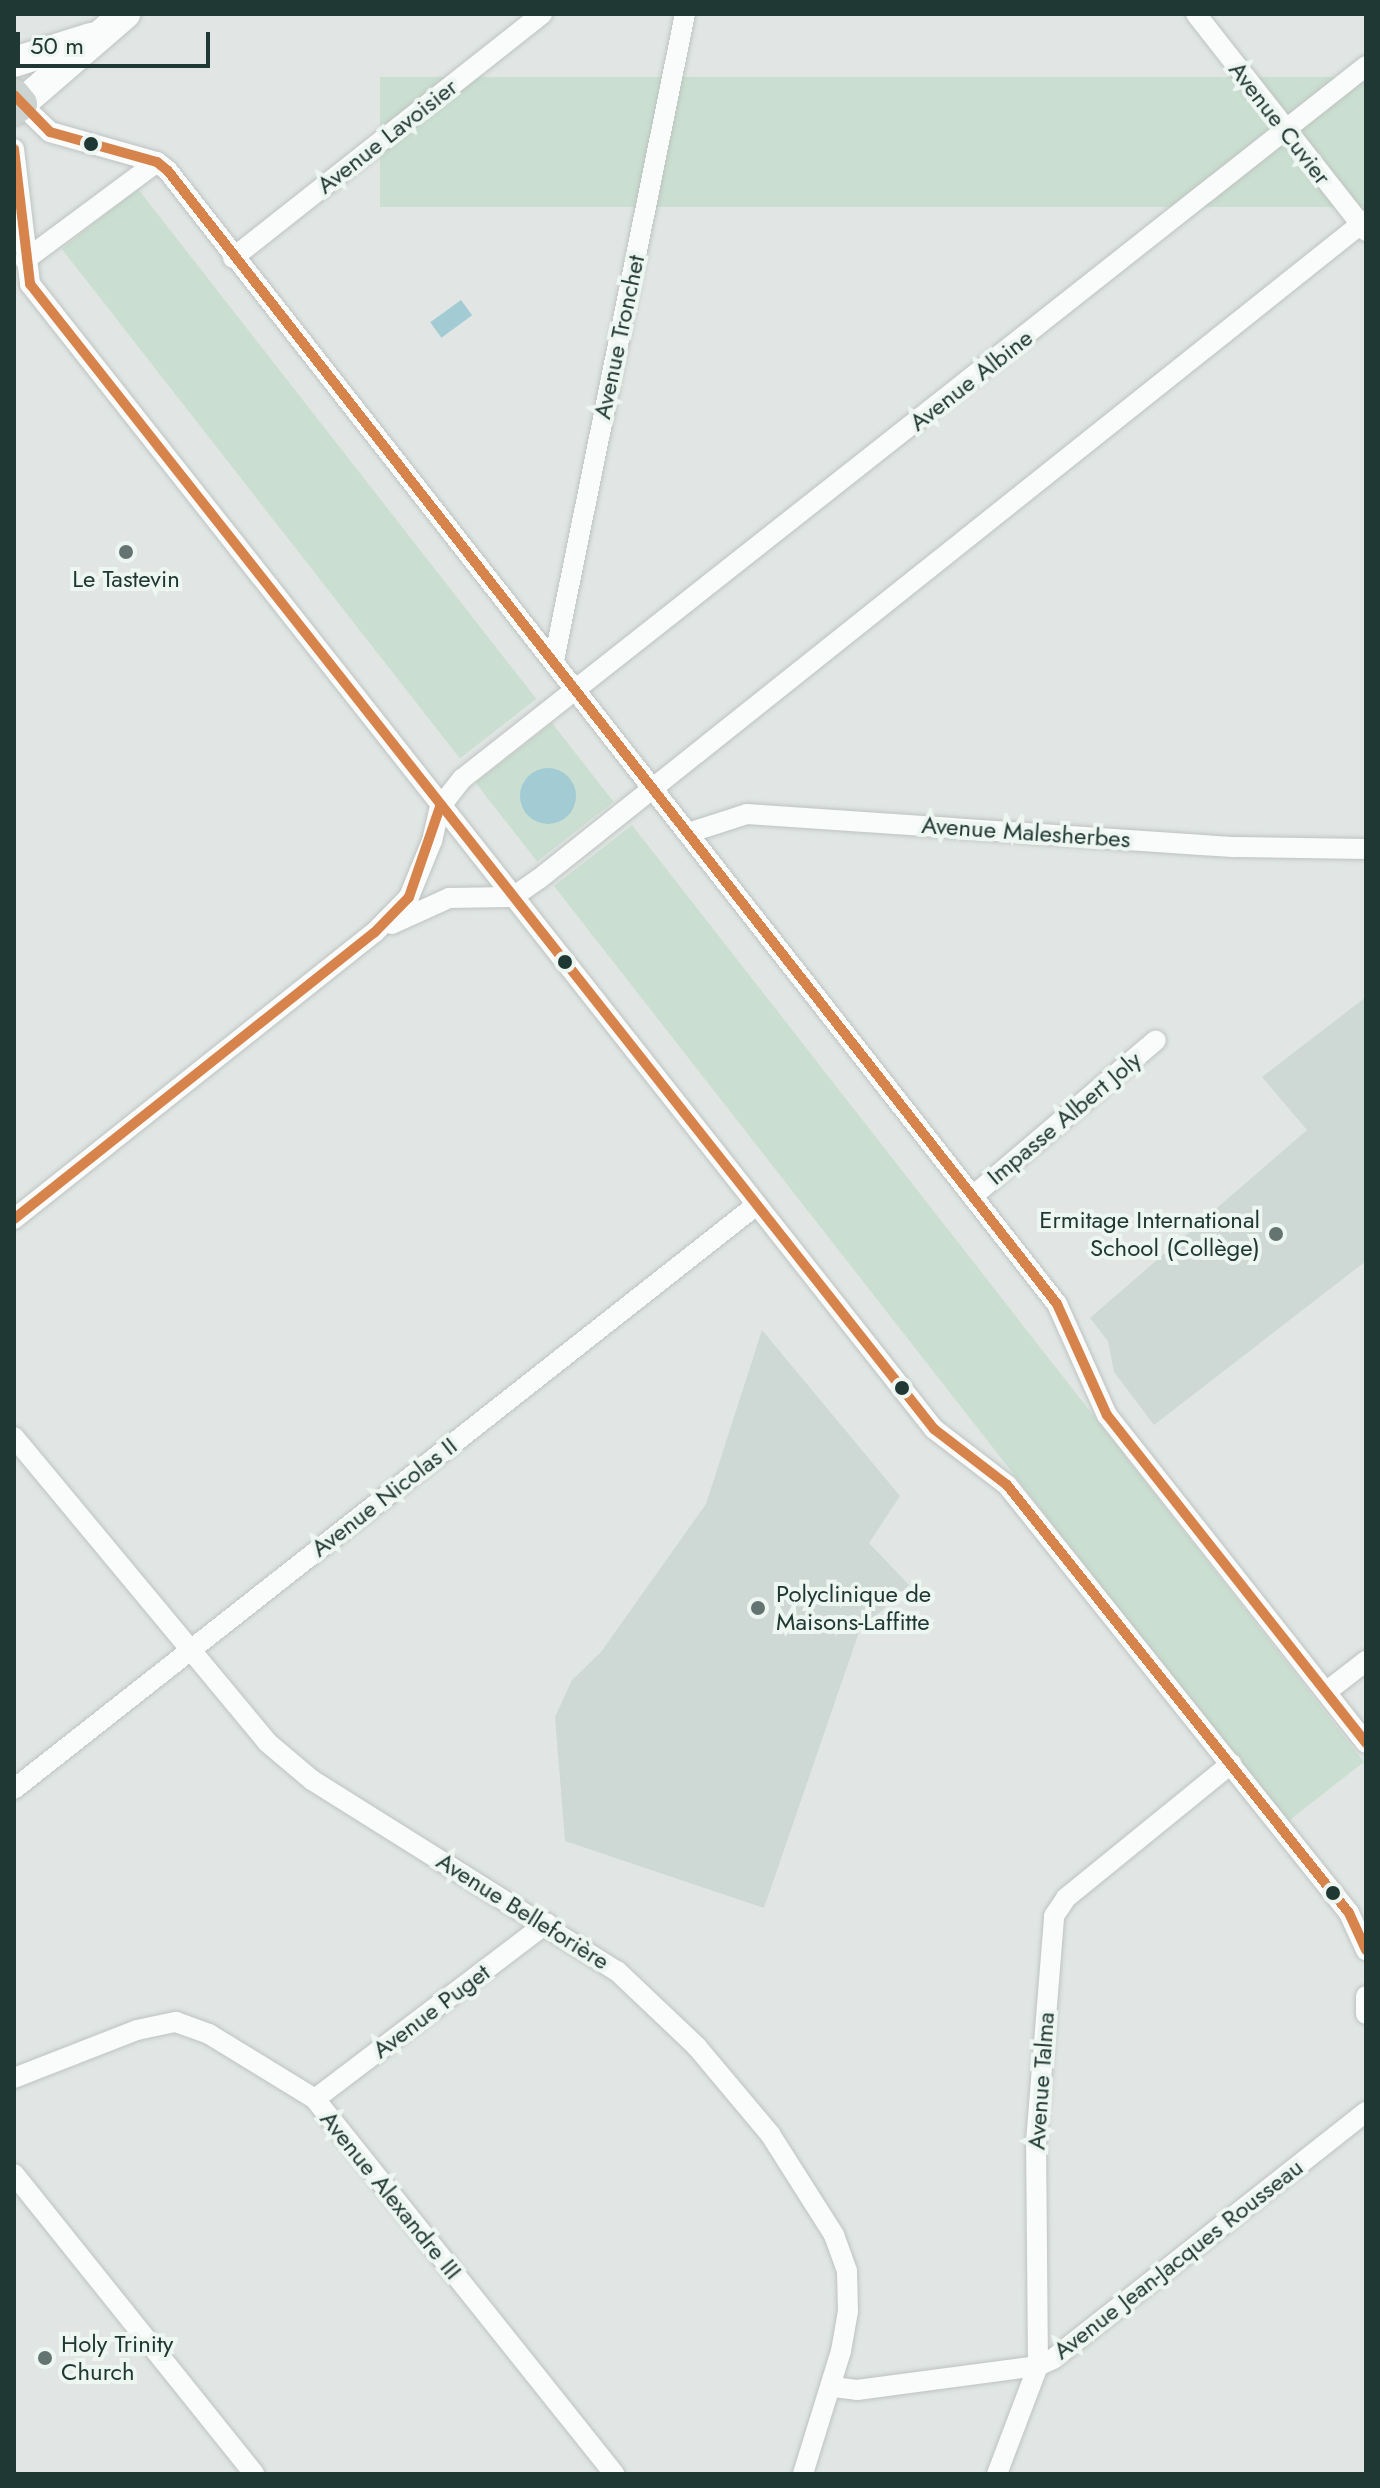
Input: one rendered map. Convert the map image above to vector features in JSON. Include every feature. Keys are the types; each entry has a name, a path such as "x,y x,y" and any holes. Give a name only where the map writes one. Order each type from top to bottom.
{"street":[{"path":"125,14 16,103 50,132 157,162 554,660 574,692 653,788 1057,1304 1107,1415 1366,1743"},
{"name":"Avenue Lavoisier","path":"233,258 542,14"},
{"name":"Avenue Tronchet","path":"554,660 685,14"},
{"name":"Avenue Cuvier","path":"1196,14 1285,130 1364,225"},
{"path":"14,62 96,36"},
{"name":"Avenue Albine","path":"440,807 462,779 1366,66"},
{"path":"14,149 30,284 755,1206 934,1429 1007,1485 1349,1913 1366,1950"},
{"path":"25,260 157,162"},
{"path":"374,933 449,898 513,897 1364,225"},
{"path":"14,1219 374,933 409,897 440,807"},
{"name":"Avenue Malesherbes","path":"688,833 747,814 1236,847 1366,849"},
{"name":"Impasse Albert Joly","path":"973,1196 1156,1040"},
{"name":"Avenue Nicolas II","path":"14,1789 755,1206"},
{"name":"Avenue Belleforière","path":"14,1437 267,1742 312,1780 547,1923 617,1971 697,2047 770,2134 834,2235 847,2271 848,2311 833,2387 803,2474"},
{"path":"1326,1692 1366,1661"},
{"name":"Avenue Talma","path":"997,2474 1038,2366 1036,2142 1054,1916 1066,1898 1231,1764"},
{"name":"Avenue Puget","path":"315,2099 547,1923"},
{"path":"1366,1996 1366,2014"},
{"name":"Avenue Alexandre III","path":"14,2078 137,2030 176,2022 209,2034 315,2099 614,2474"},
{"name":"Avenue Jean-Jacques Rousseau","path":"833,2387 857,2390 1038,2366 1366,2112"},
{"path":"14,2174 254,2474"}],"shaded area":[{"name":"Ermitage International School (Collège)","path":"1366,997 1366,1261 1154,1425 1114,1372 1108,1341 1090,1318 1307,1130 1262,1077"},
{"name":"Polyclinique de Maisons-Laffitte","path":"762,1330 900,1496 869,1543 909,1585 859,1632 764,1908 565,1841 555,1717 572,1680 601,1652 706,1504"}],"green space":[{"path":"380,77 1366,77 1366,207 380,207"},
{"path":"138,189 536,699 460,759 62,249"},
{"path":"552,723 614,802 537,862 476,783"},
{"path":"632,825 1364,1762 1286,1823 554,886"}],"water":[{"path":"461,300 472,315 441,338 430,322"},
{"path":"548,768 567,777 576,796 567,815 548,824 529,815 520,796 529,777"}],"transit line":[{"path":"14,95 50,132 157,162 168,171 1057,1304 1107,1415 1366,1743"},
{"path":"14,149 30,284 934,1429 1007,1485 1349,1913 1366,1950"},
{"path":"14,1219 374,933 409,897 440,807"}],"place":[{"name":"Le Tastevin","path":"126,552"},
{"name":"Ermitage International School (Collège)","path":"1276,1234"},
{"name":"Polyclinique de Maisons-Laffitte","path":"758,1608"},
{"name":"Holy Trinity Church","path":"45,2358"}]}
